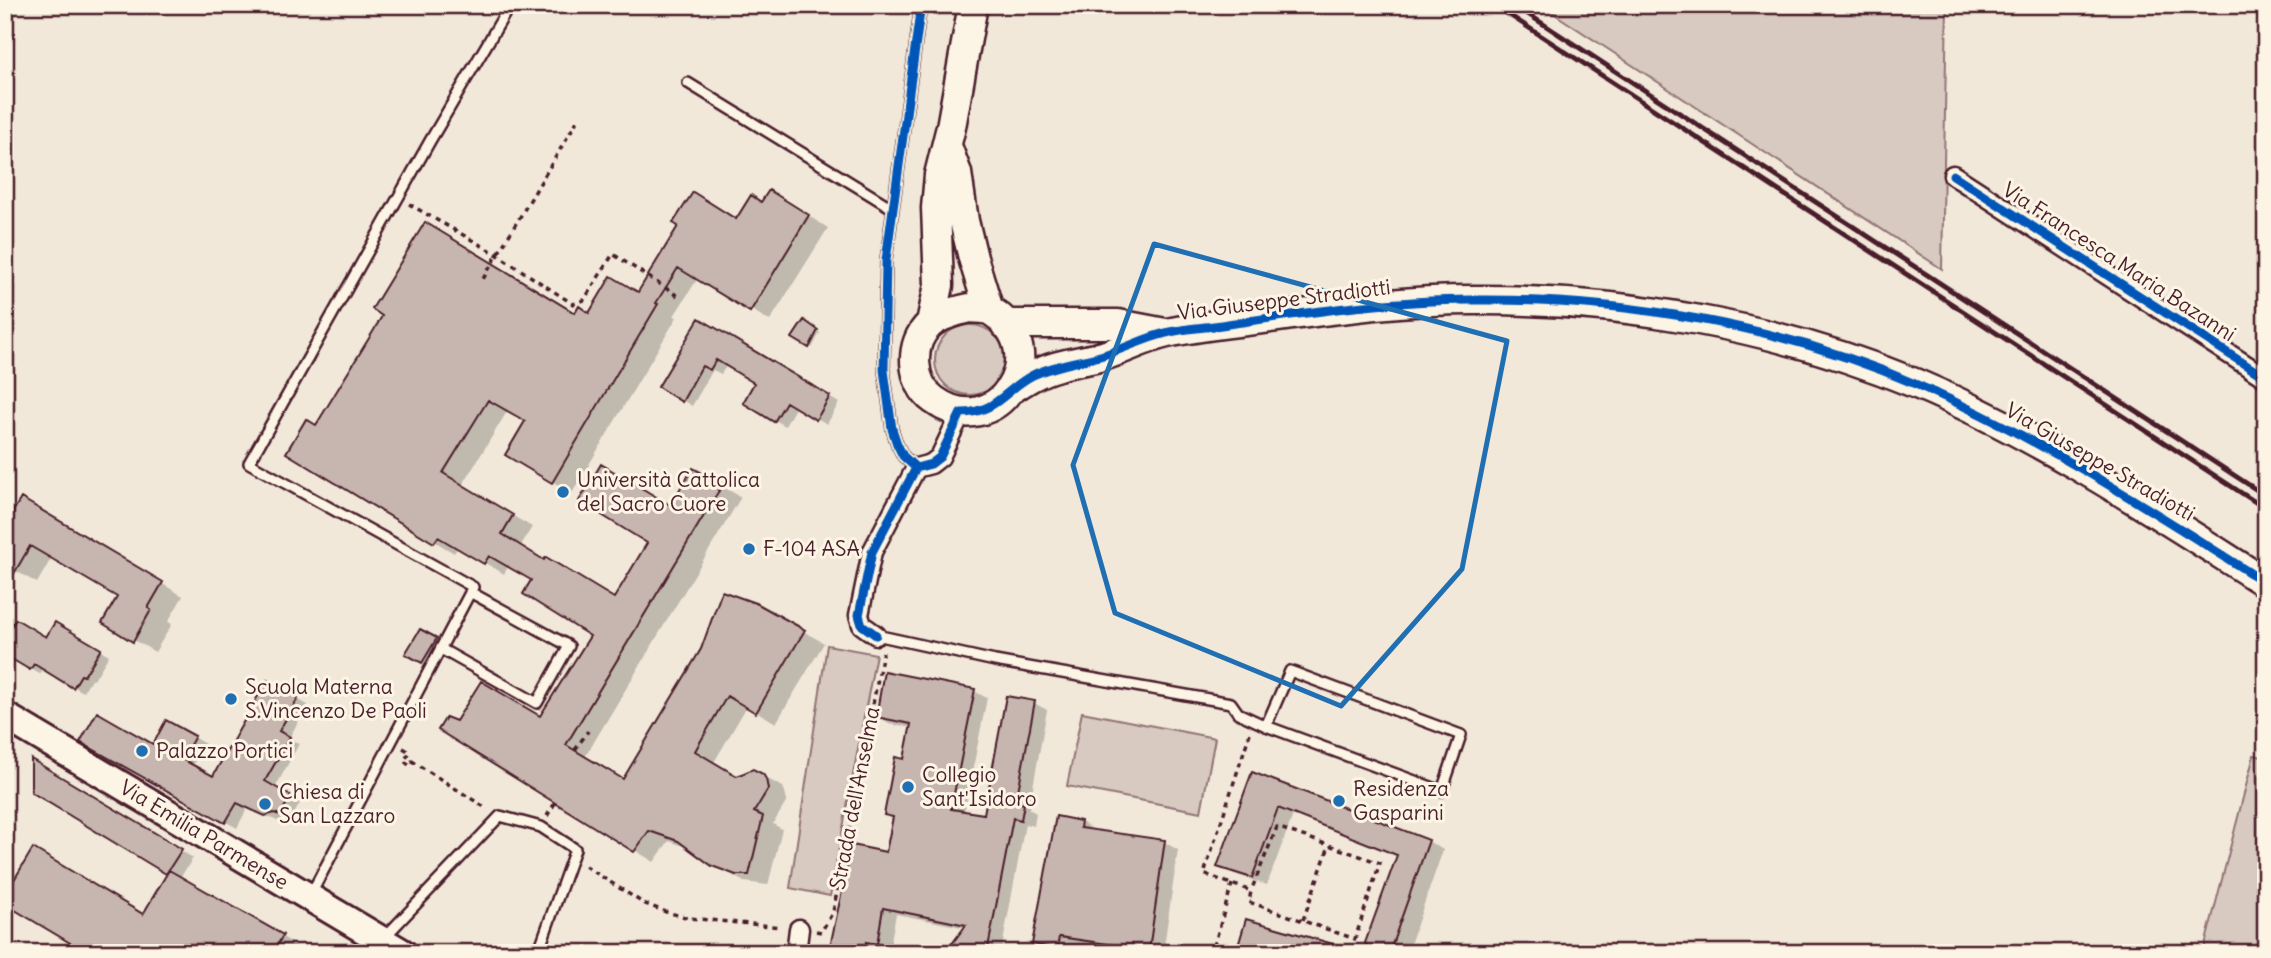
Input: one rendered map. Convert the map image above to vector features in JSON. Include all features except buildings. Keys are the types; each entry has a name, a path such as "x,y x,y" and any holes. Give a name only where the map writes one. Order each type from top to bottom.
{"main road":[{"path":"947,146 957,173 973,258 997,317 1016,341 1019,353 1016,378 1010,390 997,404 981,411 961,413 944,408 930,397 918,379 915,368 916,348 931,323 939,285 936,208 939,175 947,146 972,5"},
{"name":"Via Giuseppe Stradiotti","path":"1010,390 1033,375 1105,355 1165,333 1412,302 1471,299 1581,303 1718,323 1784,339 1866,365 1919,385 1986,416 2065,458 2266,583"},
{"path":"931,323 953,312 970,308 997,317"},
{"name":"Via Giuseppe Stradiotti","path":"997,317 1118,324 1165,333"},
{"name":"Via Emilia Parmense","path":"5,716 393,947"}],"street":[{"name":"Via Francesca Maria Bazanni","path":"1953,175 2266,377"},
{"path":"881,637 862,625 859,615 872,552 916,468 931,464 940,457 961,413"},
{"path":"796,953 799,929"}],"lane":[{"path":"440,649 537,703 569,646 249,463 510,5"},
{"path":"916,468 903,456 892,429 884,370 886,260 921,5"},
{"path":"688,83 892,208"},
{"path":"309,897 472,590"},
{"path":"881,637 995,661 1231,703 1238,713 1266,726 1442,791 1461,735 1290,671 1266,726"},
{"path":"393,947 500,816 541,827 575,849 538,953"}],"path":[{"path":"483,279 577,121"},
{"path":"398,198 498,255 573,304 584,300 613,254 681,298"},
{"path":"1251,891 1204,874 1254,719"},
{"path":"575,750 588,731"},
{"path":"406,750 410,752 404,761 409,765 412,761 500,816"},
{"path":"1277,827 1380,863 1355,939 1249,902 1251,891 1277,827"},
{"path":"1303,920 1329,846"},
{"path":"575,849 587,868 643,903 666,912 689,918 799,929"},
{"path":"1214,946 1233,884"}],"highlighted area":[{"path":"1154,244 1507,341 1462,569 1341,706 1115,613 1073,465"}],"shaded area":[{"path":"1541,5 1947,5 1942,269"},
{"path":"970,325 995,335 1005,360 995,385 970,395 945,385 935,360 945,335"},
{"path":"827,645 876,654 830,896 790,888"},
{"path":"1082,712 1215,738 1201,812 1067,786"},
{"path":"2254,755 2266,758 2266,953 2203,953"}],"railway":[{"path":"1494,5 2266,509"},
{"path":"1514,5 2266,496"}],"cycle path":[{"path":"916,468 903,456 892,429 884,370 886,260 921,5"},
{"path":"1953,175 2266,378"},
{"path":"876,635 862,625 859,615 872,552 916,468 931,464 940,457 961,413 992,405 1033,375 1166,333 1342,308 1407,302 1528,301 1643,310 1757,331 1813,347 1920,386 2010,429 2139,503 2266,583"}],"place":[{"name":"Università Cattolica del Sacro Cuore","path":"563,492"},
{"name":"F-104 ASA","path":"749,549"},
{"name":"Scuola Materna S.Vincenzo De Paoli","path":"231,699"},
{"name":"Palazzo Portici","path":"142,751"},
{"name":"Collegio Sant'Isidoro","path":"908,787"},
{"name":"Residenza Gasparini","path":"1339,801"},
{"name":"Chiesa di San Lazzaro","path":"265,804"}]}
